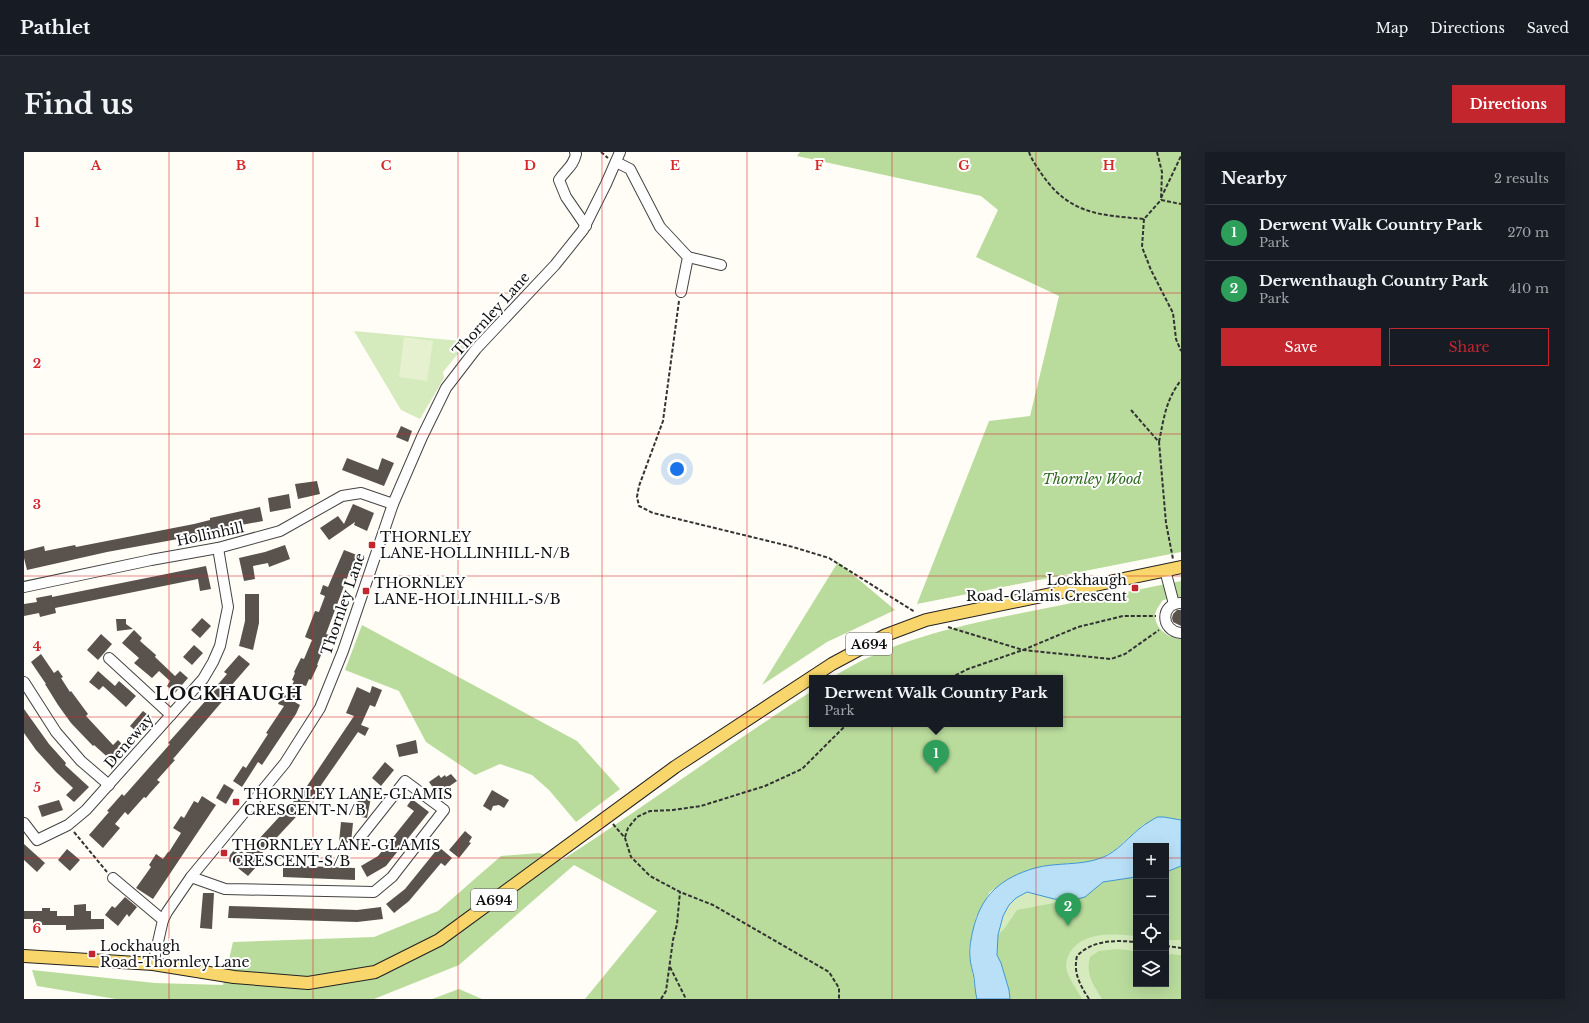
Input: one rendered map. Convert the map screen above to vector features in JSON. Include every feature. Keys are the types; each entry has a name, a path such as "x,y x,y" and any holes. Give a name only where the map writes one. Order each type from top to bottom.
{"main road":[{"name":"A694","path":"815,675 832,664 886,635 926,620 1181,566"},
{"name":"A694","path":"24,956 153,964 234,977 308,983 375,972 439,940 675,767 809,679"}],"street":[{"path":"575,152 574,163 564,172 559,180 566,197 586,226"},
{"path":"618,157 630,169 660,228 688,257 721,265"},
{"name":"Thornley Lane","path":"153,964 163,920 167,912 191,877 285,764 320,708 343,651 393,504 422,437 446,388 476,349 555,265 586,226 618,157"},
{"path":"681,292 688,257"},
{"name":"Hollinhill","path":"24,587 151,560 218,548 280,531 342,496 350,494 361,493 393,504"},
{"name":"Deneway","path":"24,823 37,840 68,825 86,810 203,679 220,646 228,607 218,548"},
{"path":"1165,570 1177,604 1169,607 1165,617 1166,623 1174,632 1181,633"},
{"path":"109,658 171,715"},
{"path":"24,682 56,732 81,761 109,785"},
{"path":"191,877 225,889 374,892 392,877 444,810 405,781 359,839"},
{"path":"113,878 163,920"}],"path":[{"path":"1029,152 1032,160 1047,181 1063,198 1079,208 1107,215 1144,219"},
{"path":"1157,152 1162,172 1161,200"},
{"path":"1181,156 1161,200 1144,219 1142,247 1151,270 1173,313 1176,339 1181,351"},
{"path":"1161,200 1181,204"},
{"path":"681,292 663,421 639,486 637,497 640,506 653,512 793,547 829,558 898,600 926,620"},
{"path":"1172,554 1166,523 1159,442 1165,411 1172,392 1181,380"},
{"path":"1131,410 1159,442"},
{"path":"956,675 968,669 1023,650 1078,628 1123,616 1165,617"},
{"path":"948,627 1023,650 1111,660 1125,654 1158,632"},
{"path":"625,838 628,828 637,817 650,812 701,806 765,786 802,769 844,727"},
{"path":"606,818 625,838 632,857 650,876 680,892 713,905 829,972 839,988 839,999"},
{"path":"68,825 113,878"},
{"path":"661,999 666,991 669,966 678,924 680,892"},
{"path":"1089,999 1079,983 1075,971 1077,956 1088,947 1102,943 1116,940 1133,942"},
{"path":"1169,946 1181,948"},
{"path":"669,966 686,999"}],"green space":[{"name":"Thornley Wood","path":"800,152 1181,152 1181,552 917,604 989,421 1030,416 1059,296 976,257 998,210 981,196 797,156"},
{"path":"354,331 472,342 463,354 457,355 443,372 444,378 420,419 401,410"},
{"path":"404,337 433,341 427,381 399,377"},
{"path":"838,562 895,610 827,642 762,685"},
{"path":"1181,581 1181,597 1163,600 1157,609 1155,619 1163,632 1172,637 1181,639 1181,820 1174,819 1144,824 1115,850 1101,858 1088,862 1036,868 1023,872 990,892 976,917 969,949 977,999 585,999 657,911 574,865 459,965 374,999 116,999 37,986 32,970 155,983 223,985 233,942 374,937 438,911 501,856 539,853 562,860 749,732 809,693 809,727 1063,727 1063,675 837,675 855,664 903,643 954,628 1006,616"},
{"path":"362,625 577,741 620,789 576,822 549,790 532,775 500,764 475,775 426,742 399,691 345,670"},
{"path":"1181,866 1181,999 1010,999 998,935 1003,916 1009,905 1016,897 1027,892 1054,899 1133,878 1133,987 1169,987 1169,871"},
{"path":"1181,866 1181,940 1169,940 1169,871"},
{"path":"1133,877 1133,936 1100,935 1084,940 1071,951 1068,956 1066,966 1070,979 1082,999 1010,999 1009,990 997,955 998,935 1017,910 1085,897 1103,882"},
{"path":"1117,949 1133,951 1133,987 1169,987 1169,954 1181,955 1181,999 1102,999 1089,975 1090,957 1099,951"},
{"path":"459,989 482,999 432,999"}],"water":[{"path":"1157,817 1181,820 1181,866 1169,871 1169,843 1133,843 1133,877 1103,882 1085,897 1073,900 1054,899 1027,892 1016,898 1009,905 1003,916 998,935 997,955 1009,990 1010,999 977,999 970,960 970,944 981,907 994,890 1012,877 1035,868 1085,862 1101,858 1113,852 1144,825"}],"building":[{"path":"401,426 412,431 408,442 396,437"},
{"path":"347,458 378,470 382,458 394,463 384,486 342,470"},
{"path":"317,481 320,494 298,499 295,484"},
{"path":"289,494 291,508 270,512 268,498"},
{"path":"353,504 374,513 367,531 354,525 355,522 329,540 320,528 338,516 344,524"},
{"path":"260,507 263,521 208,531 208,533 107,552 27,570 24,558 24,551 44,546 45,551 75,545 76,547 194,524 210,520 210,518"},
{"path":"285,545 290,559 269,567 268,563 253,566 255,579 244,581 239,558 265,552"},
{"path":"344,550 357,555 326,634 329,635 318,665 311,680 309,679 306,686 302,685 293,701 300,705 296,714 262,765 258,762 242,787 233,781 243,766 246,768 268,734 266,733 284,706 278,704 283,693 287,695 294,681 292,680 295,673 294,672 301,658 304,659 312,640 305,637 315,611 319,612 325,596 320,594 323,585 328,587"},
{"path":"206,566 211,589 200,591 198,579 55,608 56,613 40,617 39,613 24,616 24,604 37,602 36,598 52,595 52,597"},
{"path":"245,594 259,594 259,623 253,650 239,646 245,621"},
{"path":"1177,610 1181,610 1181,626 1173,622 1172,618 1173,614"},
{"path":"202,618 211,626 200,638 191,630"},
{"path":"116,619 126,619 126,624 133,629 117,631"},
{"path":"134,630 142,638 140,641 156,655 155,657 175,676 180,671 188,678 175,693 167,686 170,681 159,671 152,678 134,663 139,658 122,643"},
{"path":"101,634 112,644 98,660 87,650"},
{"path":"194,645 203,653 192,665 183,657"},
{"path":"41,654 54,673 58,670 70,692 71,691 88,714 86,716 113,745 118,740 126,748 113,762 94,745 93,746 71,723 58,705 31,662"},
{"path":"239,655 250,664 230,687 232,690 173,759 175,760 157,780 160,782 128,815 125,812 115,824 120,828 103,848 89,835 122,794 124,796 170,744 168,743 208,698 207,697 227,674 224,672"},
{"path":"98,671 115,686 119,681 136,696 126,707 103,686 99,690 89,682"},
{"path":"372,686 382,690 375,707 370,705 361,725 369,728 365,736 358,732 308,804 253,863 257,866 248,876 229,861 230,855 234,850 238,854 241,851 245,854 305,789 354,716 346,713 357,687 370,693"},
{"path":"24,709 49,744 66,763 65,765 89,787 74,802 66,795 73,788 36,750 24,733"},
{"path":"143,711 152,718 138,733 130,726"},
{"path":"416,740 418,753 399,757 396,745"},
{"path":"385,762 394,770 381,786 372,778"},
{"path":"451,774 457,781 441,792 439,790 436,792 429,782 439,775 441,778 445,775 446,777"},
{"path":"224,784 234,790 226,804 216,798"},
{"path":"359,790 372,792 367,818 356,816"},
{"path":"492,790 509,800 504,808 499,805 493,806 491,811 483,806"},
{"path":"202,796 216,805 153,899 136,888 151,867 149,865 156,854 163,859 169,852 181,833 173,828 181,816 184,818 194,801 198,803"},
{"path":"412,799 429,812 386,866 367,877 361,866 378,856 414,811 407,806"},
{"path":"59,800 63,810 42,817 38,806"},
{"path":"341,822 353,823 351,843 339,842"},
{"path":"465,831 472,837 469,842 471,843 459,858 449,850"},
{"path":"24,844 45,863 37,872 24,860"},
{"path":"439,847 452,858 445,866 441,863 409,901 394,913 386,904 405,889"},
{"path":"67,849 80,860 70,871 58,860"},
{"path":"283,865 355,868 355,880 283,877"},
{"path":"203,893 214,893 212,929 200,928"},
{"path":"125,897 137,907 129,917 127,914 118,926 105,915 112,906 115,908"},
{"path":"86,904 86,911 91,911 91,919 104,919 104,929 66,930 66,925 33,925 33,919 24,919 24,911 42,911 42,908 50,908 50,911 57,911 57,916 74,916 74,905"},
{"path":"229,906 357,910 381,907 383,919 357,922 228,918"}],"place":[{"name":"THORNLEY LANE-HOLLINHILL-N/B","path":"372,545"},
{"name":"Lockhaugh Road-Glamis Crescent","path":"1135,588"},
{"name":"THORNLEY LANE-HOLLINHILL-S/B","path":"366,591"},
{"name":"Derwent Walk Country Park","path":"936,773"},
{"name":"THORNLEY LANE-GLAMIS CRESCENT-N/B","path":"236,802"},
{"name":"THORNLEY LANE-GLAMIS CRESCENT-S/B","path":"224,853"},
{"name":"Derwenthaugh Country Park","path":"1068,926"},
{"name":"Lockhaugh Road-Thornley Lane","path":"92,954"}],"district":[{"name":"LOCKHAUGH","path":"229,694"}]}
